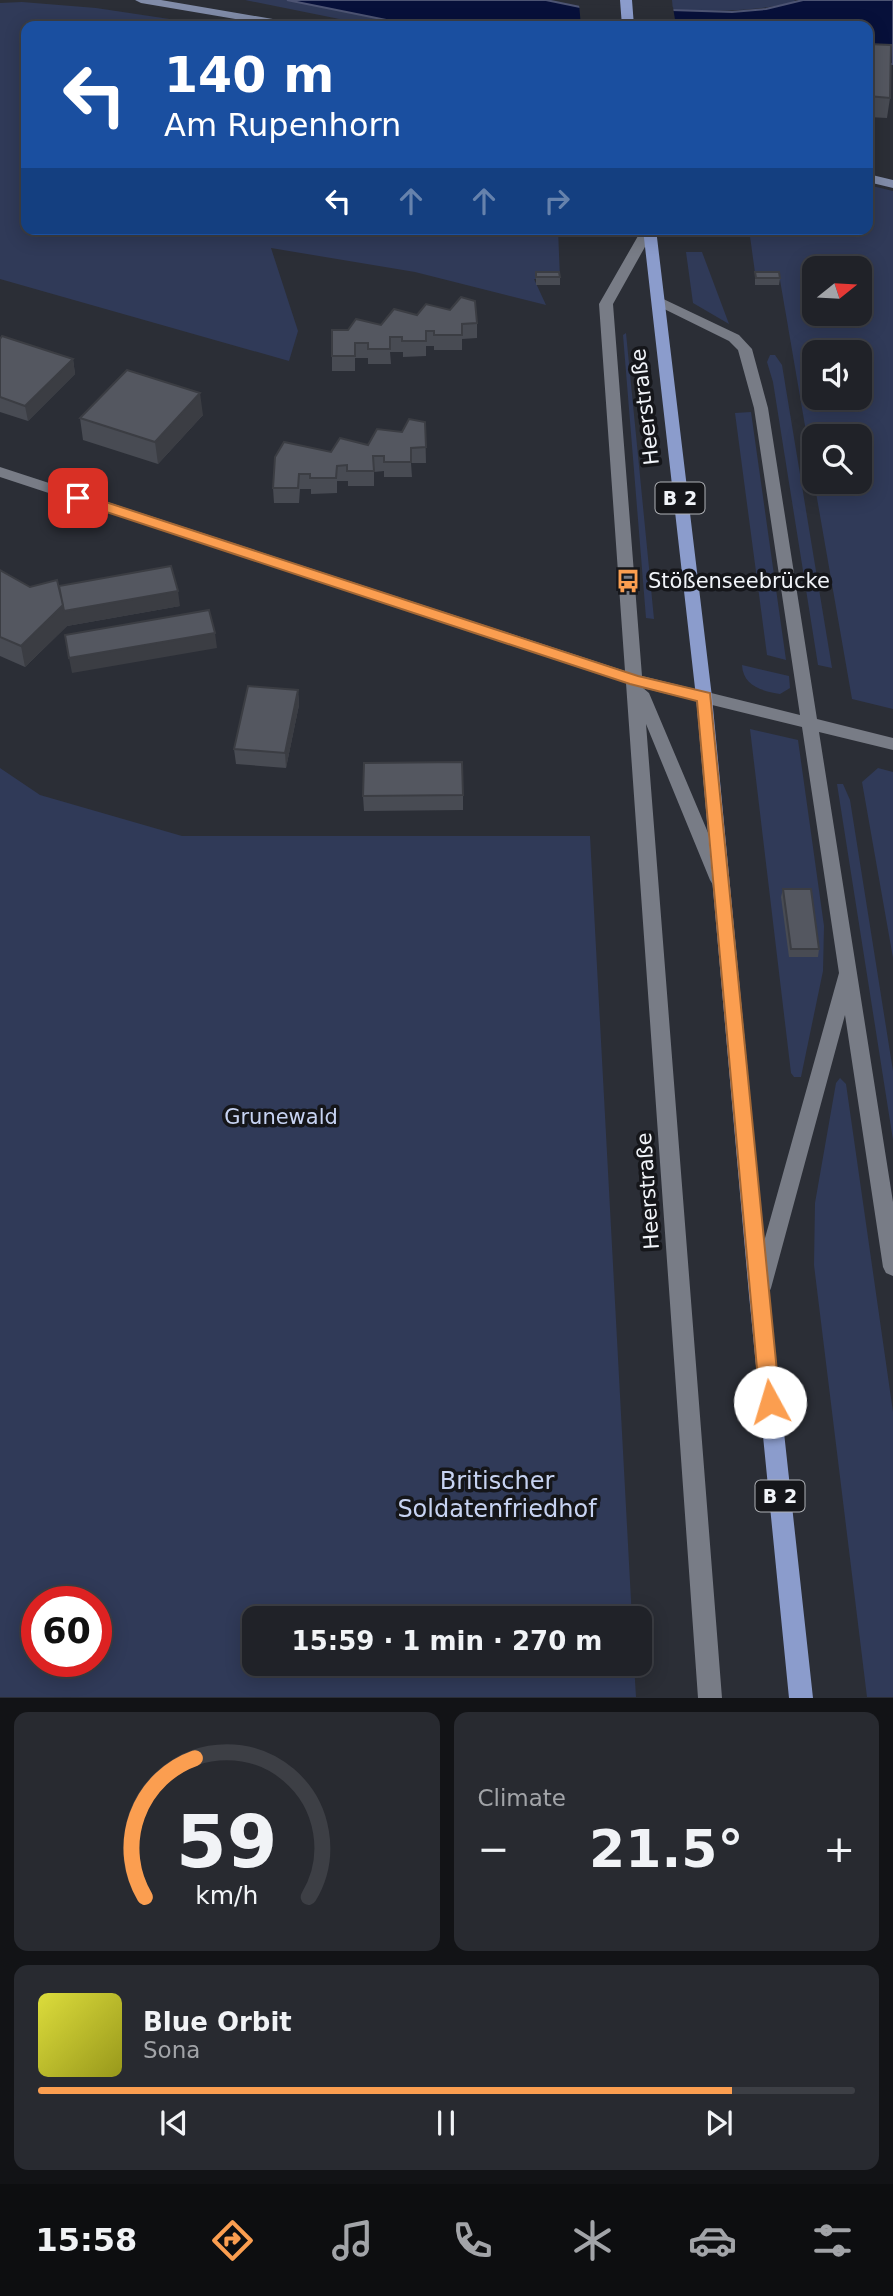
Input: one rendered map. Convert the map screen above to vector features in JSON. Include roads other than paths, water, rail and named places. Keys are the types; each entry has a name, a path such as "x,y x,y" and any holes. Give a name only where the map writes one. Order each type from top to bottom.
{"main road":[{"path":"626,0 628,21"},
{"name":"Heerstraße","path":"650,235 705,697 759,1295 801,1698"}],"street":[{"path":"141,0 266,21"},
{"path":"873,179 893,184"},
{"name":"Heerstraße","path":"646,235 606,304 710,1698"},
{"name":"Heerstraße","path":"657,300 734,338 745,349 761,408 849,967 893,1268"},
{"path":"0,472 635,680 893,744"},
{"name":"Heerstraße","path":"635,680 721,884"},
{"name":"Heerstraße","path":"759,1295 849,967"}],"place":[{"name":"Stößenseebrücke","path":"628,581"}],"park label":[{"name":"Grunewald","path":"281,1117"},
{"name":"Britischer Soldatenfriedhof","path":"497,1495"}]}
